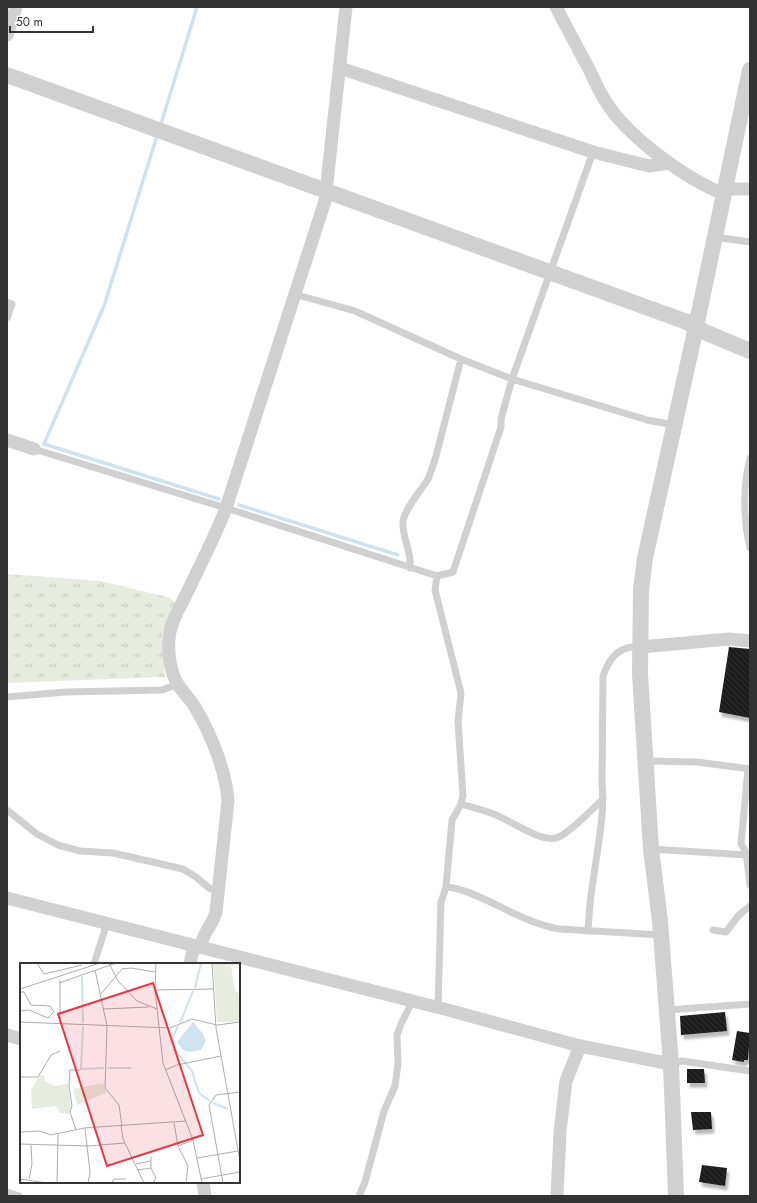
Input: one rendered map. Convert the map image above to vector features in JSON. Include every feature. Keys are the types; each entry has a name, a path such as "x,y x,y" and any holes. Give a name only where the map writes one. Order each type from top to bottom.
{"street":[{"path":"7,35 16,7"},
{"path":"190,963 204,933 214,921 228,801 227,790 214,746 195,707 178,684 172,670 169,649 170,632 176,615 226,508 325,201 346,7"},
{"path":"556,7 606,102 623,123 647,146 711,189 725,192 750,189"},
{"path":"340,68 593,152 650,166 669,162"},
{"path":"676,1196 671,1064 661,935 651,849 645,761 640,674 641,590 645,558 696,327 750,70"},
{"path":"7,75 687,322 707,333 750,351"},
{"path":"7,440 34,449"},
{"path":"640,646 729,639 750,641"},
{"path":"7,898 198,946 580,1046 671,1064"},
{"path":"7,1035 20,1039"},
{"path":"558,1196 560,1132 566,1081 580,1046"},
{"path":"203,1183 205,1196"}],"lane":[{"path":"34,449 226,508 437,576 453,572 501,427 501,419 512,379 593,152"},
{"path":"715,237 750,242"},
{"path":"294,294 355,311 461,359 512,379 647,420 674,425"},
{"path":"7,302 12,304 7,318"},
{"path":"410,568 411,561 403,521 431,471 461,359"},
{"path":"750,458 746,482 745,509 746,530 750,548"},
{"path":"437,576 435,590 461,693 458,721 463,796 461,804 452,820 446,887 441,902 438,1008"},
{"path":"588,931 592,882 602,817 603,676 607,665 616,653 624,648 640,646"},
{"path":"7,697 66,692 162,690 178,684"},
{"path":"645,761 697,762 749,769 741,844 746,855 750,885"},
{"path":"461,804 492,813 539,836 549,839 558,838 568,831 603,799"},
{"path":"7,810 37,834 58,845 80,851 113,853 183,869 196,876 208,888 218,892"},
{"path":"741,844 750,845"},
{"path":"651,849 746,855"},
{"path":"446,887 455,887 468,892 547,927 661,935"},
{"path":"713,930 726,932 739,915 750,906"},
{"path":"94,963 107,923"},
{"path":"360,1196 384,1111 395,1086 398,1064 398,1034 401,1024 412,1002"},
{"path":"667,1010 750,1004"},
{"path":"671,1064 682,1062 750,1071"},
{"path":"7,1192 19,1196"}],"green space":[{"path":"7,574 101,581 167,597 175,602 162,635 165,677 7,683"}],"building":[{"path":"729,647 750,649 750,718 719,712"},
{"path":"725,1012 727,1031 681,1035 680,1016"},
{"path":"737,1031 750,1033 748,1060 744,1060 744,1062 732,1060"},
{"path":"687,1069 704,1069 705,1083 687,1083"},
{"path":"691,1112 711,1112 712,1129 693,1130"},
{"path":"702,1165 727,1168 725,1186 699,1182"}],"waterway":[{"path":"161,124 197,7"},
{"path":"156,139 104,306 44,444 219,499"},
{"path":"239,505 398,555"}]}
